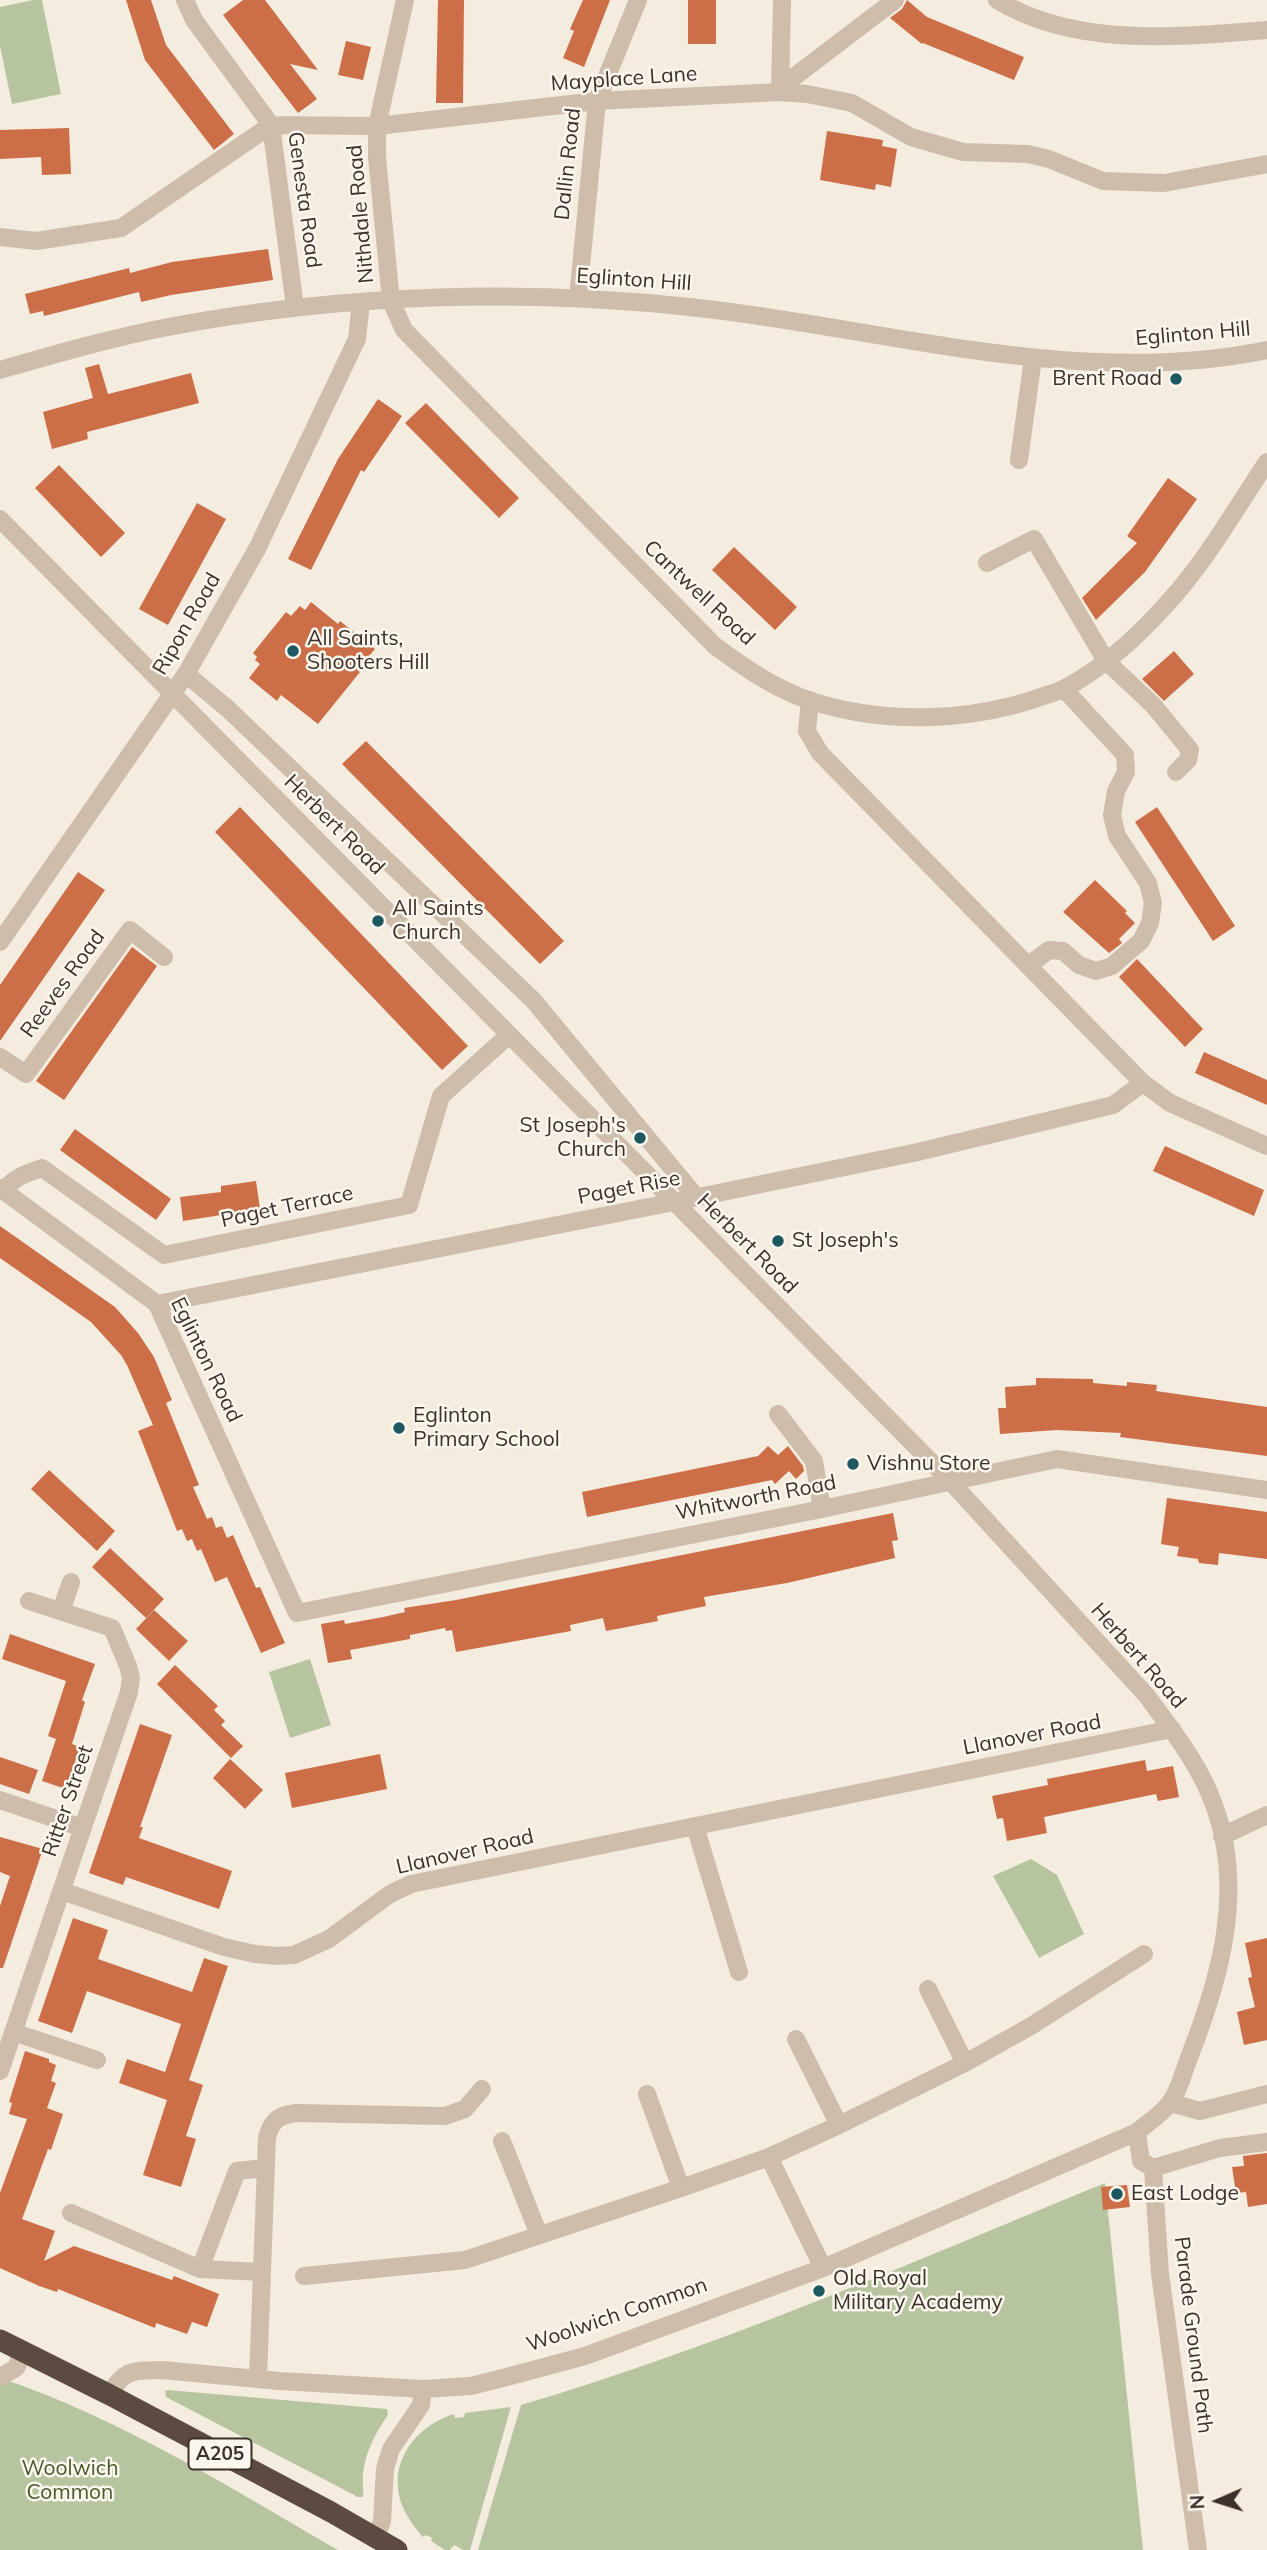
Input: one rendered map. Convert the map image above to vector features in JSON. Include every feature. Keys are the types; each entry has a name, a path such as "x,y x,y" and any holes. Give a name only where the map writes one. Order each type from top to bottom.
{"highway":[{"name":"A205","path":"0,2340 110,2395 376,2536 397,2550"}],"street":[{"name":"Genesta Road","path":"186,0 194,20 271,125 295,307"},
{"name":"Nithdale Road","path":"391,301 377,157 377,126 405,0"},
{"name":"Dallin Road","path":"578,298 597,101 638,0"},
{"path":"780,92 782,0"},
{"path":"780,92 794,77 895,0"},
{"path":"997,0 1020,13 1071,28 1121,35 1203,35 1267,30"},
{"name":"Mayplace Lane","path":"271,125 377,126 597,101 780,92 807,94 852,103 911,137 963,152 1028,154 1049,159 1103,181 1164,184 1267,164"},
{"path":"0,237 36,241 121,228 271,125"},
{"name":"Eglinton Hill","path":"0,370 82,346 166,327 295,307 523,296 696,307 1033,358 1087,362 1206,358 1267,350"},
{"name":"Cantwell Road","path":"391,301 404,330 715,646 757,676 810,701"},
{"name":"Ripon Road","path":"3,932 186,674 257,549 357,339 361,302"},
{"path":"1018,460 1033,358"},
{"path":"1267,461 1194,571 1164,608 1106,661 1064,689 976,714 919,718 859,712 810,701 807,731 820,753 1143,1083 1170,1103 1267,1146"},
{"name":"Herbert Road","path":"0,519 950,1481 1147,1696 1172,1729 1199,1773 1214,1805 1222,1836 1228,1894 1226,1931 1218,1971 1204,2020 1171,2103"},
{"path":"987,563 1034,539 1106,661 1153,705 1190,750 1188,760 1176,772"},
{"name":"Herbert Road","path":"186,674 228,709 533,1000 697,1198"},
{"path":"1029,965 1049,950 1063,951 1079,965 1096,971 1112,966 1141,941 1150,923 1153,903 1148,883 1117,836 1112,815 1116,792 1126,772 1125,755 1064,689"},
{"name":"Reeves Road","path":"0,1057 26,1074 130,930 164,957"},
{"name":"Paget Terrace","path":"2,1189 25,1173 42,1168 164,1255 409,1205 441,1096 509,1035"},
{"name":"Paget Rise","path":"157,1304 918,1152 1113,1105 1143,1083"},
{"name":"Eglinton Road","path":"2,1189 157,1304 297,1613"},
{"path":"778,1414 814,1461 822,1509"},
{"name":"Whitworth Road","path":"297,1613 822,1509 1057,1459 1267,1490"},
{"path":"61,1611 71,1582"},
{"name":"Ritter Street","path":"0,2071 129,1692 131,1678 112,1628 29,1601"},
{"name":"Llanover Road","path":"62,1891 224,1947 255,1954 294,1955 329,1939 390,1894 411,1884 1172,1729"},
{"path":"0,1800 83,1828"},
{"path":"1222,1836 1267,1815"},
{"path":"695,1826 739,1972"},
{"path":"304,2276 465,2260 769,2157 965,2063 1031,2026 1144,1954"},
{"path":"928,1989 965,2063"},
{"path":"13,2032 97,2060"},
{"path":"796,2039 839,2125"},
{"path":"258,2379 265,2168 270,2127 282,2115 303,2113 444,2116 465,2109 482,2089"},
{"path":"647,2094 681,2188"},
{"path":"1171,2103 1199,2110 1267,2094"},
{"name":"Woolwich Common","path":"110,2395 117,2381 129,2372 162,2370 423,2389 471,2385 585,2356 823,2268 1137,2132 1171,2103"},
{"name":"Parade Ground Path","path":"1137,2132 1141,2161 1153,2168 1160,2274 1198,2550"},
{"path":"502,2141 539,2235"},
{"path":"1153,2168 1220,2148 1267,2142"},
{"path":"769,2157 823,2268"},
{"path":"200,2269 237,2171 265,2168"},
{"path":"71,2213 200,2269 262,2272"},
{"path":"0,2377 16,2368 23,2351"},
{"path":"376,2536 382,2521 385,2469 391,2449 421,2405 423,2389"}],"green space":[{"path":"42,0 61,94 12,104 0,46 0,7"},
{"path":"310,1659 331,1725 290,1738 269,1672"},
{"path":"1031,1859 1057,1875 1084,1934 1039,1958 993,1876"},
{"path":"1105,2183 1143,2550 478,2550 521,2405 670,2357 743,2330"},
{"name":"Woolwich Common","path":"0,2378 45,2394 131,2433 215,2478 338,2550 0,2550"},
{"path":"165,2391 387,2409 388,2415 375,2435 366,2458 363,2497 358,2497 166,2397"},
{"path":"511,2407 470,2550 454,2545 450,2550 445,2550 431,2541 432,2538 426,2535 423,2537 403,2508 398,2475 406,2452 422,2432 443,2418 454,2414 455,2418 464,2417 465,2413"}],"building":[{"path":"126,0 151,0 166,45 234,134 214,150 145,60"},
{"path":"243,0 265,0 318,70 290,64 317,99 298,113 223,15"},
{"path":"438,0 464,0 463,103 436,103"},
{"path":"583,0 610,0 584,67 563,58 574,31 570,29"},
{"path":"688,0 716,0 716,44 688,44"},
{"path":"907,0 927,17 1024,57 1014,80 922,44 890,18 902,9"},
{"path":"346,41 371,47 363,80 338,75"},
{"path":"69,128 71,174 42,175 41,157 0,159 0,130"},
{"path":"827,131 883,140 882,146 897,149 891,187 876,184 875,190 820,180"},
{"path":"268,249 273,280 141,302 139,292 44,316 43,311 30,314 25,294 129,268 130,273 172,262"},
{"path":"99,364 108,394 191,373 199,403 87,432 88,439 52,449 43,412 93,398 85,368"},
{"path":"378,399 402,416 364,472 361,470 311,570 288,559 338,459"},
{"path":"426,403 519,498 499,518 405,423"},
{"path":"59,465 125,533 101,557 35,488"},
{"path":"1168,478 1197,499 1145,572 1096,620 1082,598 1137,543 1127,536"},
{"path":"197,503 226,519 168,625 139,609"},
{"path":"734,547 797,607 775,630 712,570"},
{"name":"All Saints, Shooters Hill","path":"311,602 375,649 318,724 281,695 277,701 249,678 260,664 253,653 286,612 291,616 300,606 305,610"},
{"path":"1174,651 1194,674 1164,701 1142,679"},
{"path":"366,741 564,941 540,964 342,764"},
{"path":"240,807 468,1046 442,1070 215,832"},
{"path":"1157,807 1235,926 1213,941 1135,822"},
{"path":"78,872 105,890 0,1041 0,985"},
{"path":"1095,880 1127,911 1125,913 1135,923 1119,939 1122,943 1109,953 1063,912"},
{"path":"132,947 157,966 64,1100 36,1081"},
{"path":"1137,959 1203,1029 1185,1047 1119,977"},
{"path":"1204,1052 1267,1080 1267,1105 1195,1073"},
{"path":"75,1129 171,1199 156,1220 60,1150"},
{"path":"1165,1146 1264,1190 1254,1216 1153,1171"},
{"path":"256,1181 260,1209 183,1221 180,1197 221,1192 221,1186"},
{"path":"0,1226 115,1307 138,1333 154,1357 172,1400 166,1403 199,1485 193,1487 207,1519 212,1517 216,1528 222,1526 227,1538 233,1535 256,1588 260,1587 285,1643 261,1653 227,1577 215,1582 201,1549 197,1551 192,1539 187,1541 182,1529 177,1531 138,1431 153,1425 121,1355 91,1322 0,1258"},
{"path":"1036,1378 1093,1379 1093,1383 1127,1386 1127,1382 1157,1385 1156,1391 1267,1407 1267,1456 1120,1437 1121,1433 1057,1430 1000,1434 998,1408 1006,1408 1005,1387 1036,1385"},
{"path":"768,1446 778,1455 788,1446 804,1471 796,1479 789,1471 775,1484 772,1480 587,1517 582,1492 758,1456"},
{"path":"49,1470 115,1531 97,1551 31,1489"},
{"path":"1167,1498 1267,1512 1267,1559 1219,1553 1218,1565 1199,1563 1198,1559 1177,1556 1179,1547 1161,1544"},
{"path":"893,1513 898,1540 892,1541 895,1558 787,1583 704,1597 706,1606 657,1616 658,1621 606,1631 603,1618 570,1625 571,1631 456,1652 452,1630 446,1631 445,1628 410,1635 410,1639 350,1650 352,1659 328,1663 321,1624 344,1620 345,1624 383,1617 405,1612 404,1608"},
{"path":"110,1548 164,1599 146,1618 92,1567"},
{"path":"154,1610 188,1641 169,1661 136,1629"},
{"path":"10,1634 95,1664 82,1700 85,1702 72,1744 80,1747 66,1789 42,1781 56,1739 48,1736 66,1681 2,1659"},
{"path":"175,1665 218,1706 214,1710 225,1721 221,1725 243,1746 231,1758 157,1684"},
{"path":"140,1724 172,1735 140,1827 143,1827 139,1838 232,1871 219,1909 126,1877 123,1885 89,1873"},
{"path":"380,1754 387,1789 292,1808 285,1773"},
{"path":"0,1757 38,1770 29,1794 0,1784"},
{"path":"230,1759 263,1790 245,1809 213,1778"},
{"path":"1145,1760 1147,1771 1173,1766 1179,1797 1158,1801 1156,1794 1044,1817 1047,1833 1007,1841 1003,1818 997,1819 992,1796 1048,1785 1047,1779"},
{"path":"0,1837 43,1849 3,1968 0,1968 0,1906 10,1876 0,1872"},
{"path":"73,1918 108,1930 98,1959 192,1992 204,1958 228,1966 189,2080 203,2085 186,2136 196,2139 181,2187 143,2175 167,2100 119,2083 127,2059 165,2072 181,2024 87,1991 72,2033 38,2021"},
{"path":"1267,1938 1267,2040 1244,2045 1237,2012 1255,2007 1248,1978 1252,1977 1245,1943"},
{"path":"25,2051 49,2059 49,2062 56,2065 51,2081 56,2083 47,2108 63,2114 22,2219 55,2231 44,2261 74,2246 172,2280 174,2276 219,2294 207,2327 192,2322 187,2334 156,2323 155,2328 58,2289 57,2292 39,2286 0,2268 0,2193 27,2119 9,2114 12,2103 9,2102"},
{"path":"1267,2153 1267,2204 1248,2207 1246,2192 1236,2193 1232,2167 1244,2166 1243,2156"},
{"name":"East Lodge","path":"1127,2185 1130,2207 1103,2210 1101,2187"}],"place":[{"name":"Brent Road","path":"1176,379"},
{"name":"All Saints, Shooters Hill","path":"293,651"},
{"name":"All Saints Church","path":"378,921"},
{"name":"St Joseph's Church","path":"640,1138"},
{"name":"St Joseph's","path":"778,1241"},
{"name":"Eglinton Primary School","path":"399,1428"},
{"name":"Vishnu Store","path":"853,1464"},
{"name":"East Lodge","path":"1117,2194"},
{"name":"Old Royal Military Academy","path":"819,2291"}]}
